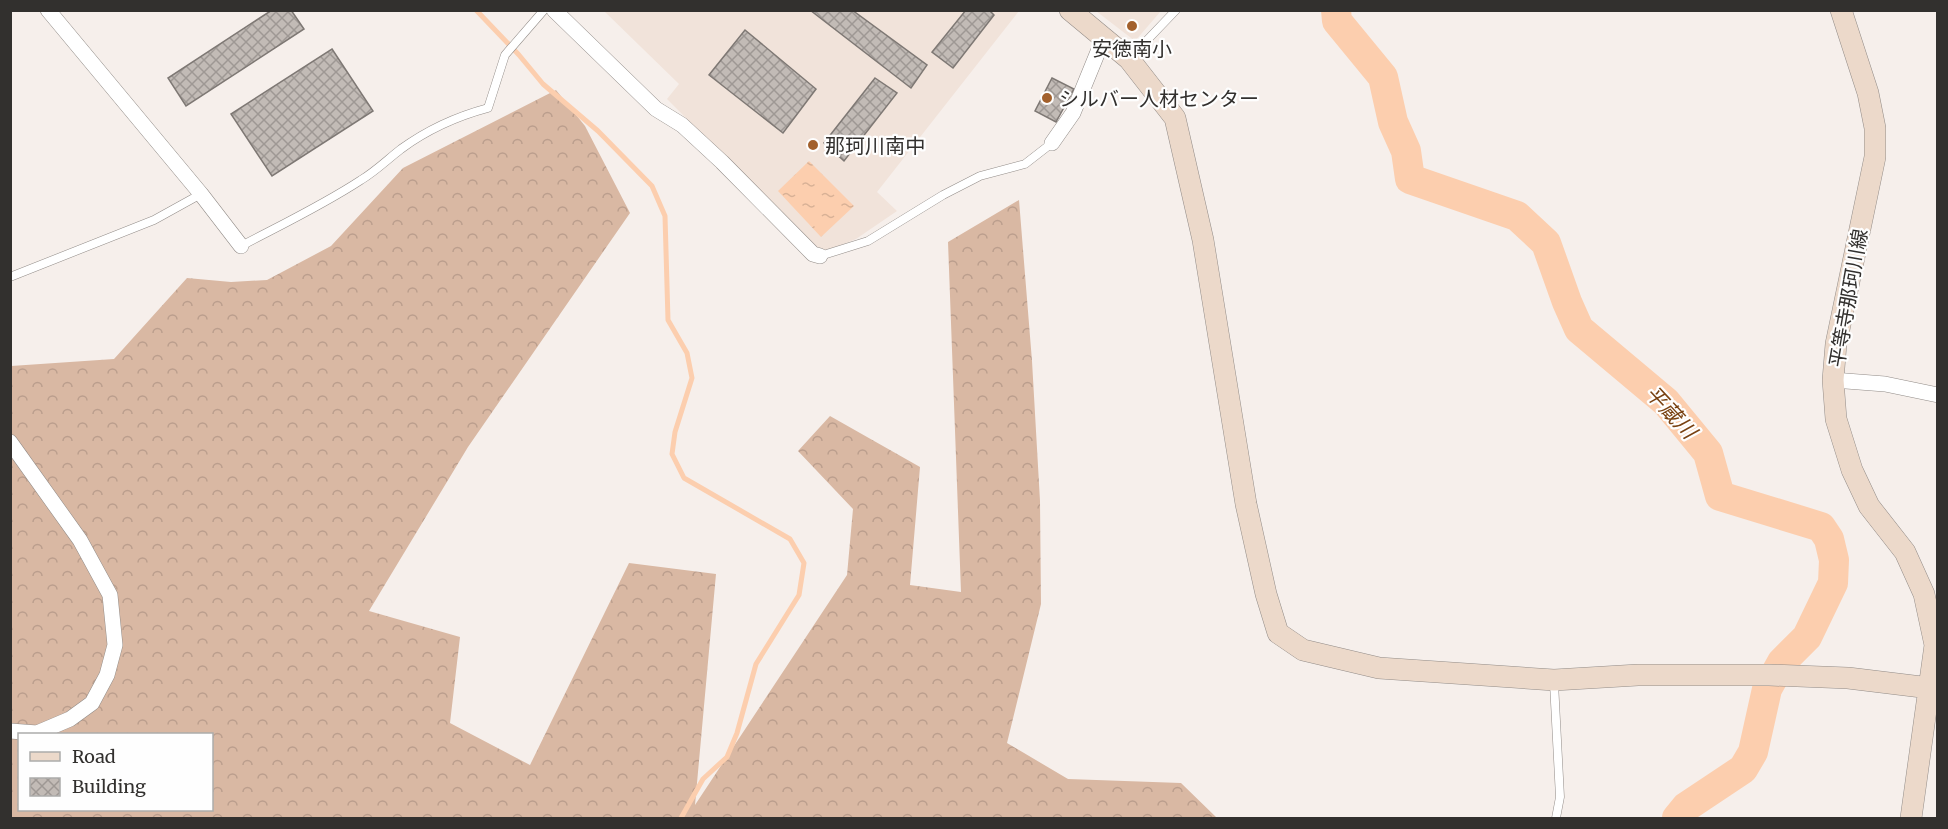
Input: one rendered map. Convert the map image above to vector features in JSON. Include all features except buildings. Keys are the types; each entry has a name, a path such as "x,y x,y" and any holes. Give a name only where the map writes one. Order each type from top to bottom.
{"street":[{"path":"48,10 201,194 241,246"},
{"path":"554,10 656,109 682,125 813,254 820,256"},
{"path":"1070,10 1129,59 1175,118 1203,240 1246,504 1266,594 1278,633 1303,650 1379,668 1554,680 1638,675 1769,675 1848,678 1934,689"},
{"name":"平等寺那珂川線","path":"1841,10 1868,93 1875,128 1875,157 1836,344 1833,380 1836,419 1852,470 1869,506 1905,552 1924,594 1935,645 1934,689 1911,819"},
{"path":"1052,143 1073,113 1104,37"},
{"path":"1833,380 1885,384 1938,395"},
{"path":"10,442 80,540 110,595 115,645 107,675 92,703 70,719 37,733 10,731"}],"lane":[{"path":"241,246 338,195 403,148 434,129 488,108 505,55 544,10"},
{"path":"1129,59 1176,10"},
{"path":"820,256 868,241 943,195 980,176 1025,164 1052,143"},
{"path":"10,277 154,220 201,194"},
{"path":"1554,680 1560,797 1556,819"}],"shaded area":[{"name":"那珂川南中","path":"604,11 1019,11 877,192 897,211 856,239 832,249 818,250 667,99 679,84"},
{"name":"安徳南小","path":"1096,11 1161,11 1135,41"}],"green space":[{"path":"556,90 585,126 630,213 468,447 369,611 460,637 450,723 530,765 629,563 716,574 695,805 847,575 853,509 798,451 830,416 920,467 910,585 961,592 948,242 1019,200 1040,501 1041,604 1007,743 1068,779 1181,783 1217,818 11,818 11,366 114,359 187,278 231,282 267,280 331,246 403,168"}],"water":[{"path":"809,161 854,206 821,237 778,191"}],"waterway":[{"path":"476,10 543,84 598,131 652,186 665,216 668,320 687,353 692,378 675,432 672,454 684,478 790,539 804,563 799,595 756,664 737,733 727,757 703,779 681,818"},
{"name":"平蔵川","path":"1336,10 1337,21 1383,77 1393,122 1406,151 1410,179 1517,216 1546,243 1579,329 1666,402 1708,453 1720,496 1821,527 1829,539 1834,560 1833,583 1807,637 1782,662 1767,689 1753,752 1743,769 1686,807 1677,818"}],"place":[{"name":"安徳南小","path":"1132,26"},
{"name":"シルバー人材センター","path":"1047,98"},
{"name":"那珂川南中","path":"813,145"}]}
